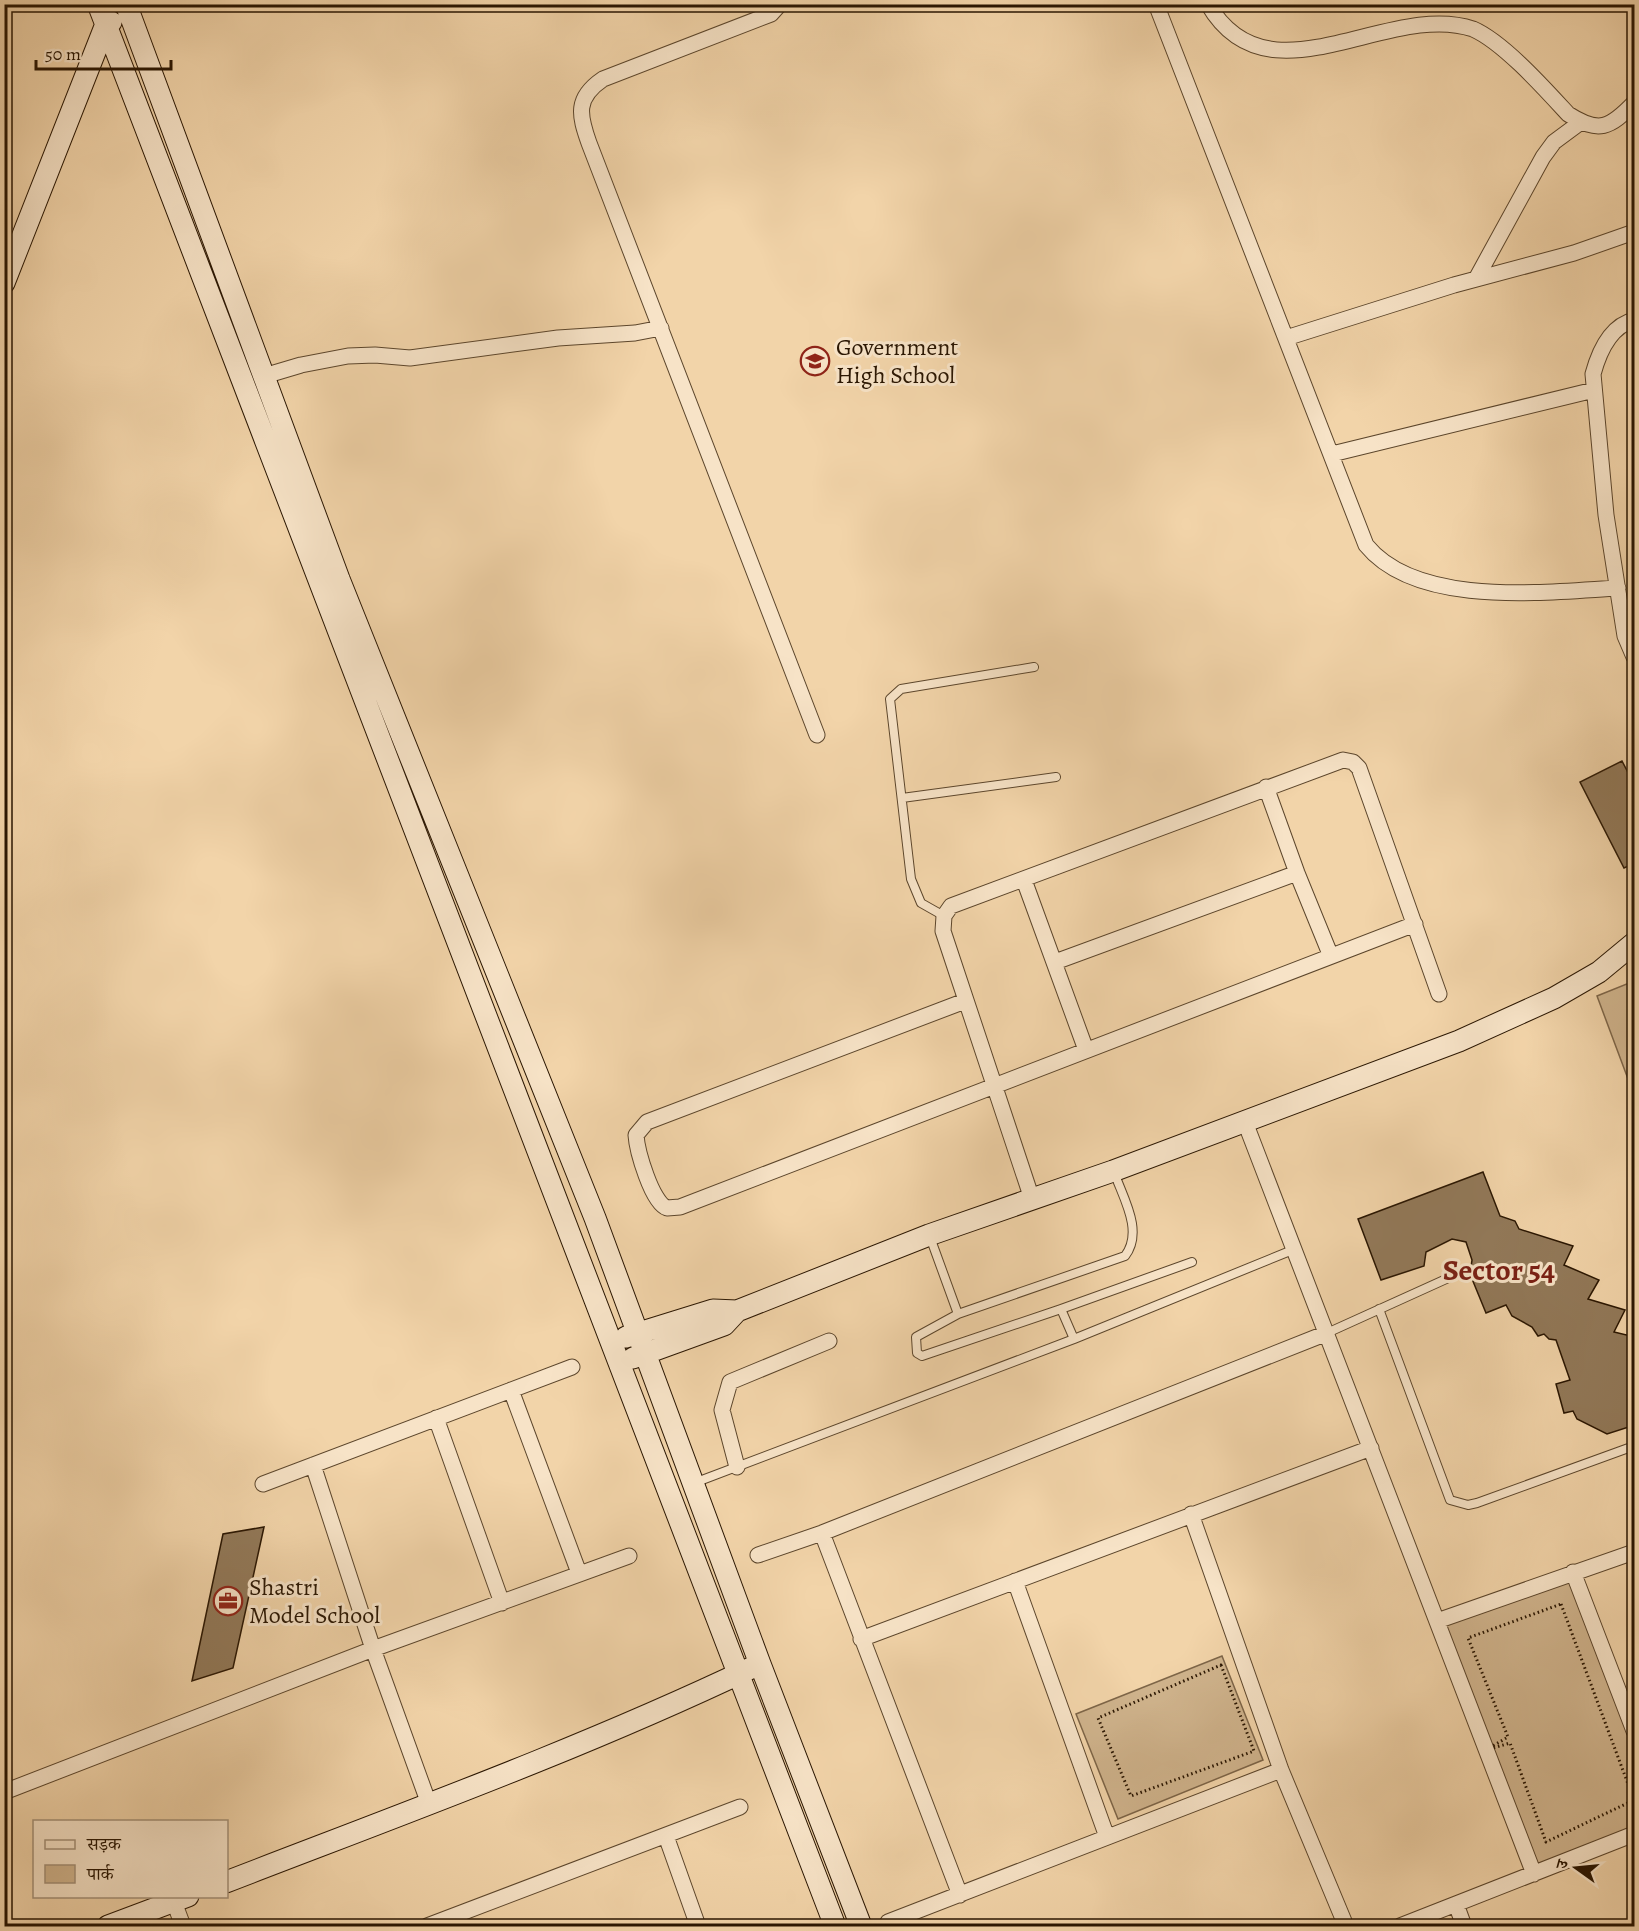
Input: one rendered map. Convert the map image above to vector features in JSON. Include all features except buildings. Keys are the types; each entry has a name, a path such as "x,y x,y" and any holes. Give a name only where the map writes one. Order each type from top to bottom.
{"main road":[{"path":"102,14 127,9 339,579 639,1333 760,1664 861,1926"},
{"path":"4,283 102,14"},
{"path":"102,14 835,1926"},
{"path":"612,1342 712,1310 737,1311 929,1235 1113,1171 1459,1041 1554,998 1599,972 1635,943"},
{"path":"619,1363 724,1325 737,1311"},
{"path":"228,1881 429,1804 671,1705 760,1664"},
{"path":"108,1926 181,1899"}],"street":[{"path":"780,4 771,14 603,79 590,88 583,99 582,119 586,135 817,735"},
{"path":"1156,4 1366,545 1385,564 1403,574 1441,585 1514,594 1618,588"},
{"path":"1208,4 1216,19 1237,37 1249,45 1274,50 1434,21 1465,26 1488,37 1568,114 1581,122 1595,128 1607,125 1622,116 1635,103"},
{"path":"1476,279 1543,157 1554,142 1581,122"},
{"path":"1286,338 1476,279 1574,253 1635,232"},
{"path":"1633,651 1625,636 1606,515 1593,374 1598,355 1619,327 1635,320"},
{"path":"264,376 301,364 348,356 410,358 558,338 635,333 661,328"},
{"path":"1332,454 1594,390"},
{"path":"1032,1199 943,931 944,916 951,906 1329,763 1343,760 1353,762 1359,768 1439,994"},
{"path":"1266,787 1297,873 1330,954"},
{"path":"1055,962 1297,873"},
{"path":"1024,879 1086,1050"},
{"path":"965,1001 647,1122 641,1126 636,1135 637,1149 654,1193 663,1206 680,1208 1330,954 1415,924"},
{"path":"1245,1122 1534,1874"},
{"path":"758,1555 822,1533 1328,1333"},
{"path":"737,1467 722,1410 730,1382 829,1341"},
{"path":"263,1484 572,1367"},
{"path":"511,1390 579,1573"},
{"path":"436,1418 502,1603"},
{"path":"861,1639 1371,1448"},
{"path":"313,1465 373,1649 429,1804"},
{"path":"1191,1514 1281,1770 1346,1926"},
{"path":"822,1533 960,1895"},
{"path":"1437,1621 1635,1552"},
{"path":"4,1792 373,1649 628,1556"},
{"path":"1573,1572 1635,1731"},
{"path":"1015,1581 1107,1837"},
{"path":"888,1922 1281,1770"},
{"path":"427,1926 740,1807"},
{"path":"1400,1926 1635,1834"},
{"path":"666,1836 698,1926"},
{"path":"181,1899 183,1926"},
{"path":"1456,1904 1464,1926"}],"lane":[{"path":"944,916 921,903 911,879 891,699 901,689 1034,667"},
{"path":"902,798 1056,777"},
{"path":"1113,1171 1133,1228 1131,1248 1125,1256 958,1314 916,1337 917,1353 922,1356 930,1355 1192,1262"},
{"path":"929,1235 958,1314"},
{"path":"693,1483 1074,1339 1295,1249"},
{"path":"1328,1333 1466,1270"},
{"path":"1061,1309 1074,1339"},
{"path":"1379,1309 1450,1500 1468,1506 1635,1446"}],"path":[{"path":"1561,1604 1634,1800 1546,1842 1510,1743 1486,1750 1508,1737 1468,1638 1561,1604"},
{"path":"1221,1665 1254,1751 1131,1796 1098,1718 1221,1665"}],"green space":[{"path":"1634,981 1634,1095 1597,996"},
{"path":"1573,1572 1634,1731 1634,1834 1534,1874 1437,1621"},
{"path":"1222,1656 1263,1760 1118,1819 1076,1714"}],"place":[{"name":"Government High School","path":"815,361"},
{"name":"Shastri Model School","path":"228,1601"}],"district":[{"name":"Sector 54","path":"1499,1270"}]}
